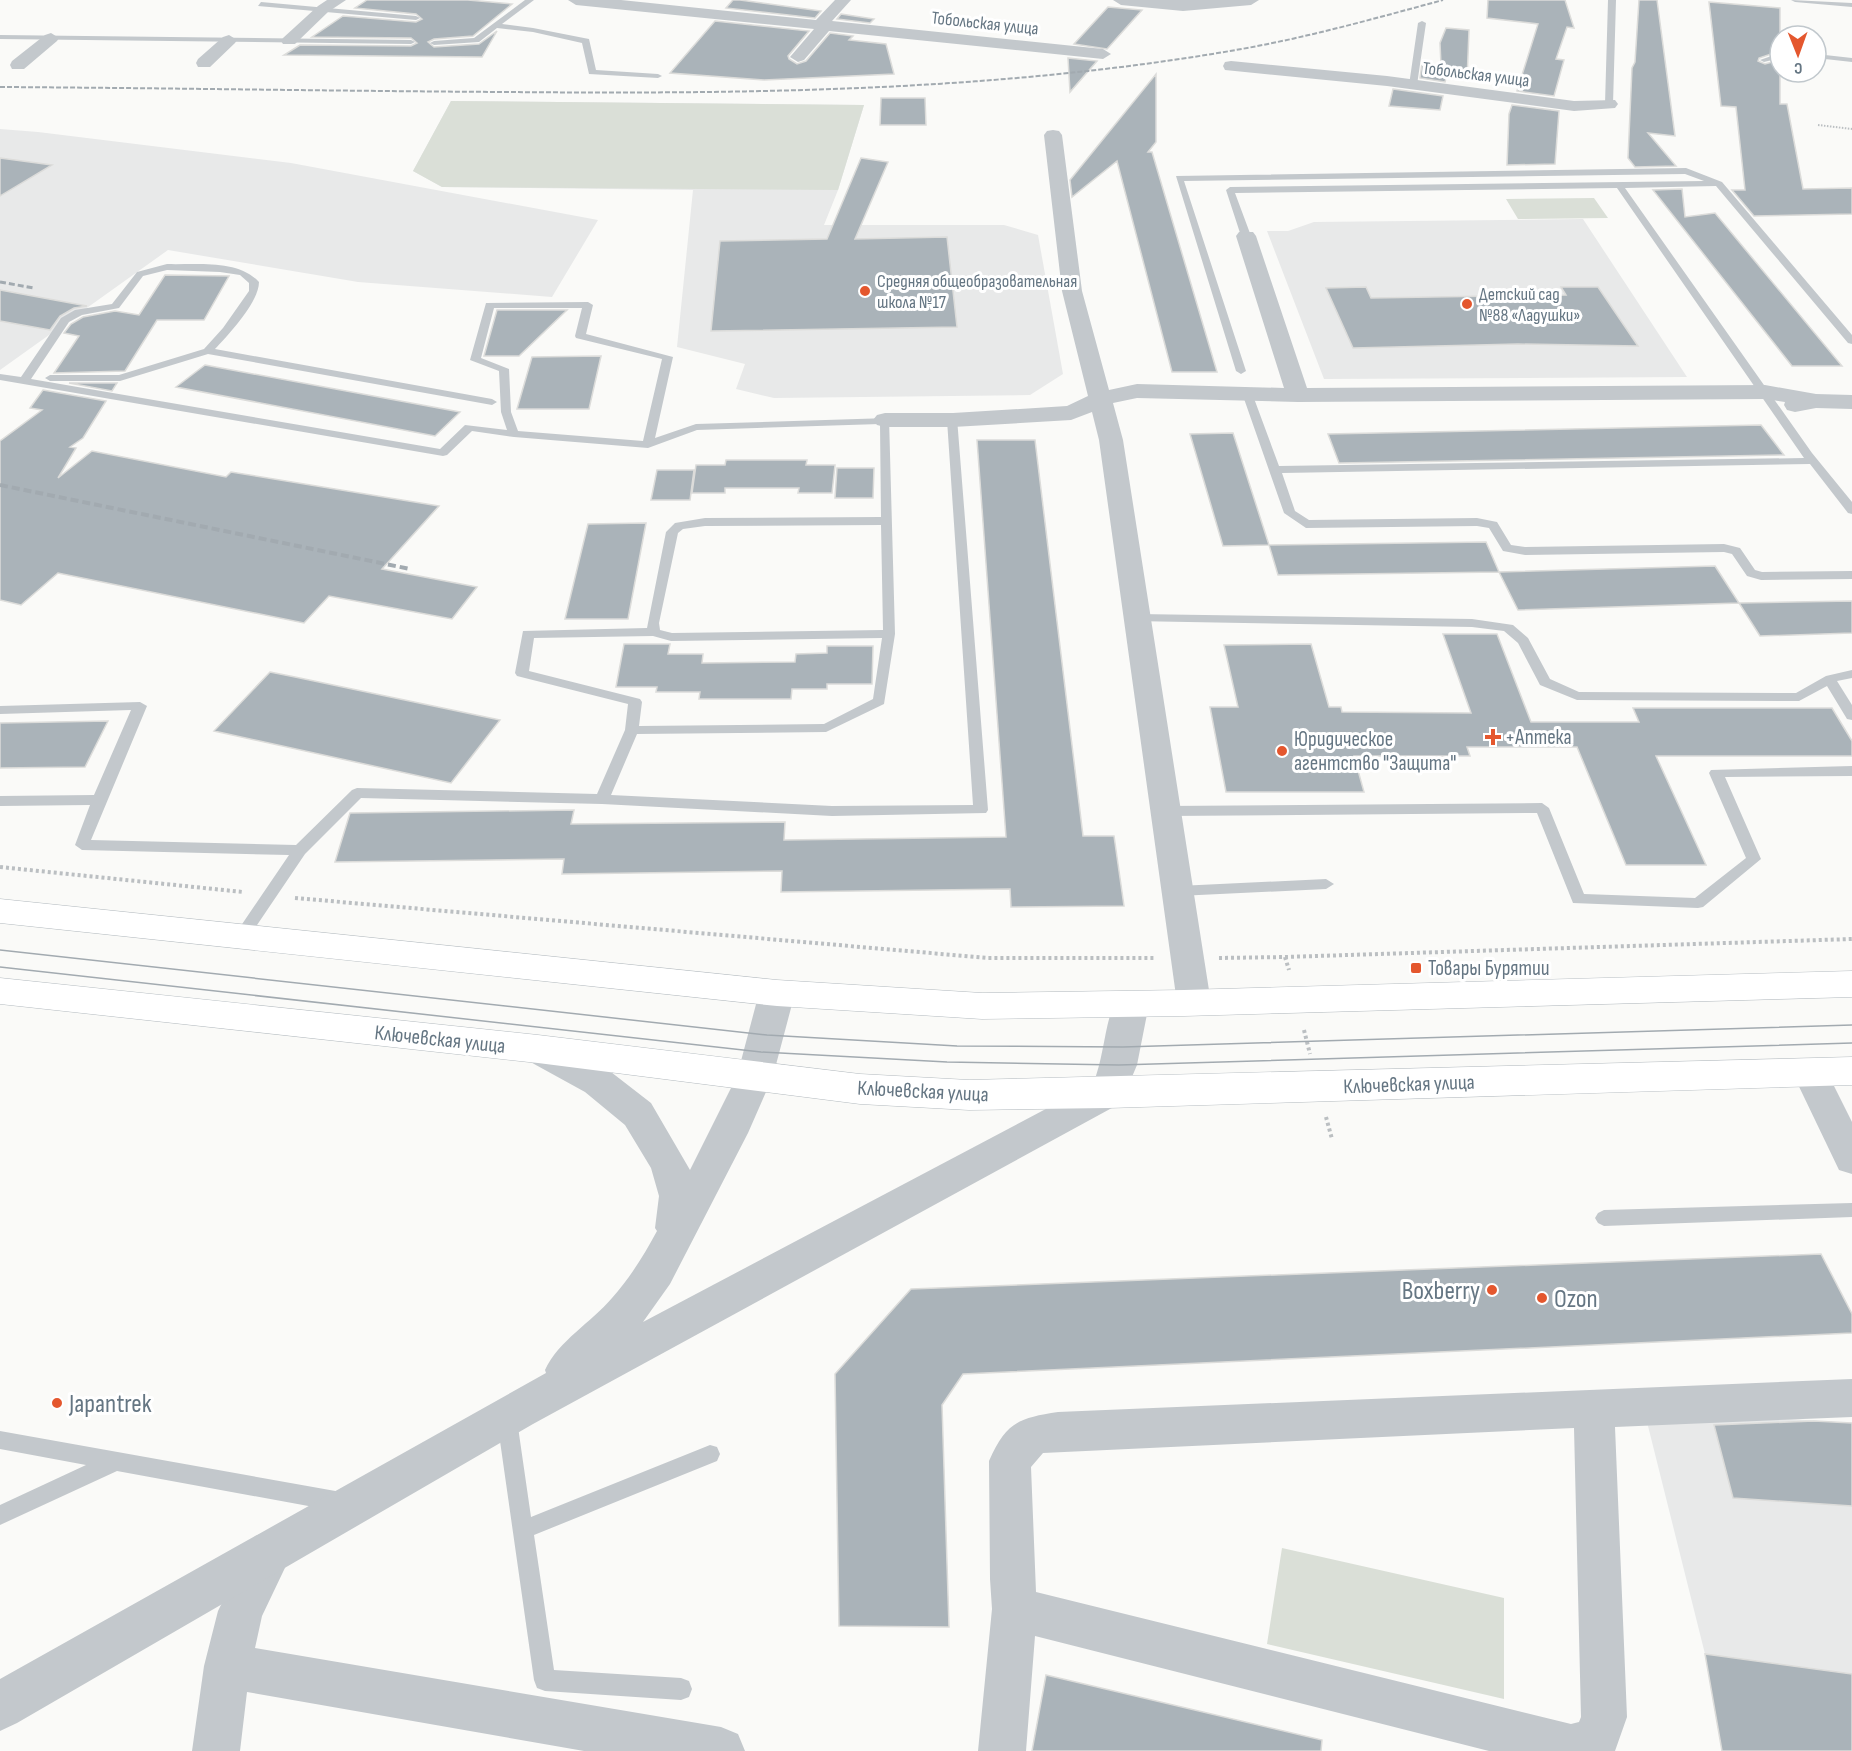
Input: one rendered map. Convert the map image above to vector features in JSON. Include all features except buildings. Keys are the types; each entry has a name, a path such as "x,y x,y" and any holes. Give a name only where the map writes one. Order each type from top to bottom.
{"main road":[{"path":"0,911 777,993 982,1006 1296,1000 1852,984"},
{"name":"Ключевская улица","path":"0,991 538,1049 860,1089 969,1095 1852,1071"}],"street":[{"path":"292,48 323,9 338,0"},
{"name":"Тобольская улица","path":"576,0 1103,54"},
{"path":"798,57 843,0"},
{"path":"1120,0 1183,6 1251,0"},
{"path":"18,65 51,38"},
{"path":"204,63 229,40"},
{"path":"292,48 306,41"},
{"name":"Тобольская улица","path":"1230,66 1413,85 1574,106 1609,104"},
{"path":"1053,135 1072,291 1111,440 1194,1002"},
{"path":"1246,236 1298,395"},
{"path":"1248,392 1513,402 1771,400 1852,402"},
{"path":"885,420 953,420 1071,413 1100,399 1138,410 1248,392 1513,402"},
{"path":"512,1414 583,1356 626,1312 656,1272 729,1133 755,1076 777,993"},
{"path":"0,1706 512,1414 1108,1093 1121,1056 1131,1004"},
{"path":"538,1049 598,1082 638,1114 669,1165 679,1196 675,1233"},
{"path":"1810,1072 1852,1159"},
{"path":"1002,1751 1015,1609 1012,1579 1010,1461 1031,1435 1059,1431 1852,1398"},
{"path":"1015,1609 1571,1748 1595,1741 1604,1717 1594,1409"},
{"path":"216,1751 227,1666 241,1611 271,1551"},
{"path":"227,1666 721,1751"}],"lane":[{"path":"434,43 476,40 530,0"},
{"path":"1609,104 1612,0"},
{"path":"1794,0 1852,5"},
{"path":"261,4 416,18"},
{"path":"1413,85 1422,23"},
{"path":"497,26 533,30 586,41 592,72 657,76"},
{"path":"0,37 229,40 292,48"},
{"path":"306,41 411,42"},
{"path":"1828,57 1852,60"},
{"path":"1764,60 1768,59"},
{"path":"1852,341 1719,184 1686,171 1179,178 1248,392 1290,513 1306,524 1477,522 1493,525 1507,548 1525,551 1724,549 1736,551 1751,573 1761,576 1852,575"},
{"path":"1246,236 1230,190 1719,184"},
{"path":"1618,185 1813,461 1852,510"},
{"path":"26,378 65,320 78,312 115,306 140,274 167,267 220,269 243,273 254,282 254,291 227,330 208,351"},
{"path":"514,434 506,412 504,369 475,360 490,305 588,305 579,336 668,357 648,445"},
{"path":"208,351 492,402 443,453 3,377 120,378 208,351"},
{"path":"477,418 514,434 648,445 696,427 885,420 889,634 879,701 826,728 632,730"},
{"path":"242,936 300,850 357,793 602,799 832,811 981,810 953,420"},
{"path":"1275,470 1813,461"},
{"path":"654,632 653,623 672,532 679,526 705,522 887,521"},
{"path":"1137,618 1472,623 1508,628 1523,641 1545,682 1576,696 1799,697 1818,684 1852,674"},
{"path":"602,799 632,730 635,702 522,673 528,634 654,632 671,637 889,634"},
{"path":"1830,680 1852,716"},
{"path":"0,710 140,706 82,844 300,850"},
{"path":"1166,811 1542,808 1578,899 1698,903 1754,859 1716,773 1852,771"},
{"path":"0,801 99,800"},
{"path":"1178,891 1326,884"},
{"path":"1604,1218 1852,1210"},
{"path":"512,1414 523,1530 545,1680 681,1689"},
{"path":"0,1440 353,1504"},
{"path":"523,1530 710,1454"},
{"path":"0,1515 116,1461"}],"path":[{"path":"1818,125 1852,129"},
{"path":"0,867 270,895 988,957 1285,957 1852,939"},
{"path":"1285,957 1332,1139"}],"shaded area":[{"name":"Средняя общеобразовательная школа №17","path":"451,101 864,105 838,190 824,225 1004,225 1038,235 1063,374 1030,395 774,398 736,389 745,364 677,347 693,190 442,187 413,171"},
{"path":"451,101 864,105 838,190 442,187 413,171"},
{"path":"0,129 291,163 598,220 552,297 358,282 168,250 0,370"},
{"path":"1594,198 1608,218 1518,219 1506,199"},
{"name":"Детский сад №88 «Ладушки»","path":"1583,219 1687,377 1324,379 1267,231 1288,231 1314,222"},
{"path":"1711,1414 1852,1423 1852,1751 1722,1751 1705,1654 1646,1418"},
{"path":"1282,1548 1504,1598 1504,1699 1267,1644"}],"tram line":[{"path":"0,950 767,1035 957,1046 1123,1047 1852,1025"},
{"path":"0,967 761,1052 947,1062 1119,1065 1852,1043"}],"railway":[{"path":"0,87 685,92 777,91 959,83 1140,65 1230,51 1311,35 1443,0"},
{"path":"0,282 34,288"},
{"path":"0,485 410,569"}],"place":[{"name":"Средняя общеобразовательная школа №17","path":"865,291"},
{"name":"Детский сад №88 «Ладушки»","path":"1467,304"},
{"name":"+Аптека","path":"1493,737"},
{"name":"Юридическое агентство \"Защита\"","path":"1282,751"},
{"name":"Товары Бурятии","path":"1416,968"},
{"name":"Boxberry","path":"1492,1290"},
{"name":"Ozon","path":"1542,1298"},
{"name":"Japantrek","path":"57,1403"}]}
